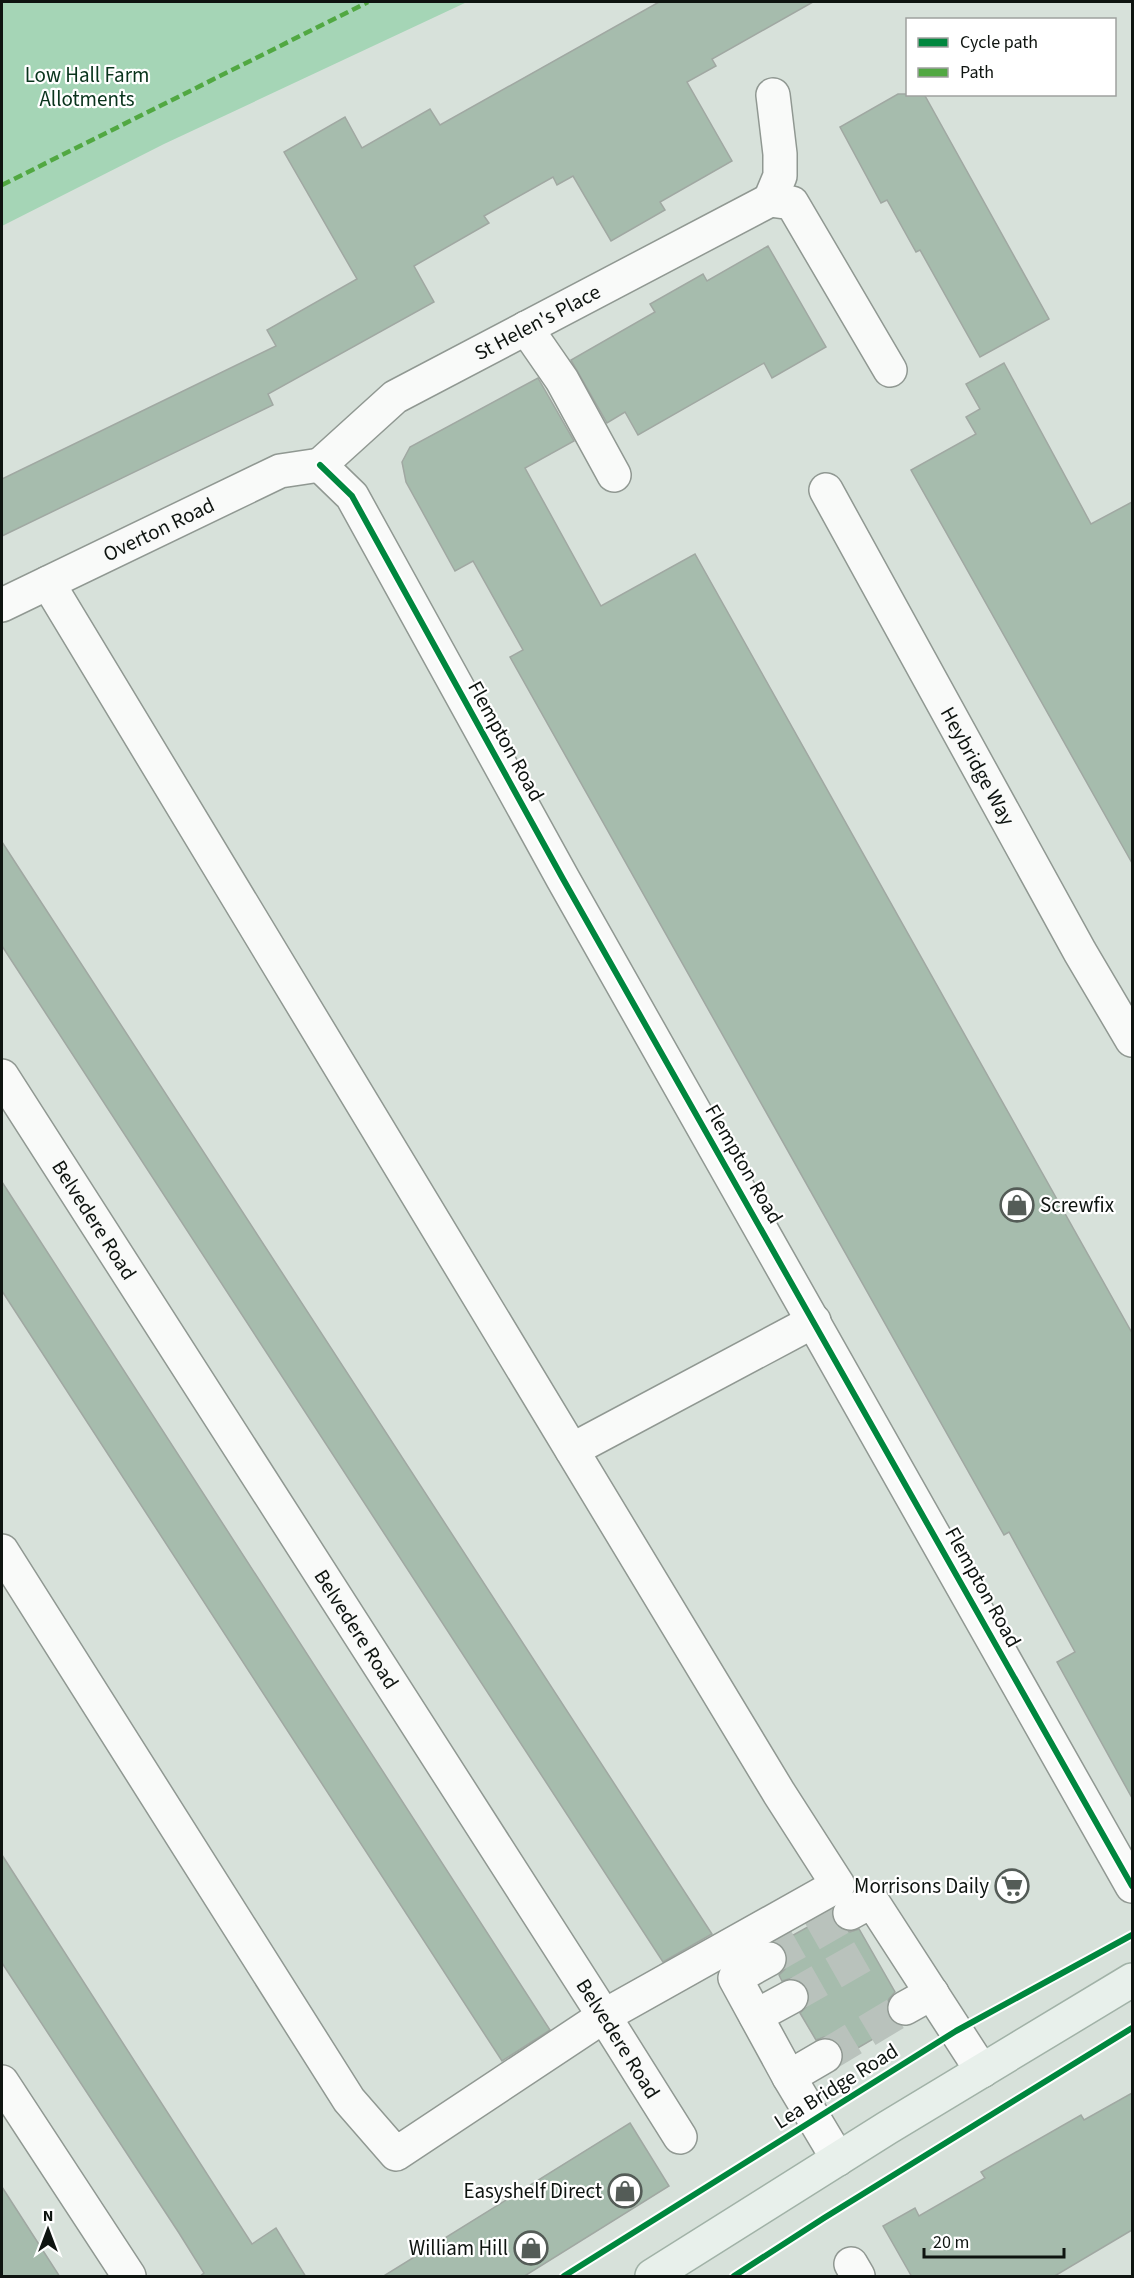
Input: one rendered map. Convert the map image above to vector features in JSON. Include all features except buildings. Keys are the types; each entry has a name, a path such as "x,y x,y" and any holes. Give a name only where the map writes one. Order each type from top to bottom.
{"main road":[{"path":"652,2277 838,2159 1132,1980"}],"street":[{"path":"772,95 780,154 780,176 770,200 792,203 890,370"},
{"name":"St Helen's Place","path":"320,465 395,397 770,200"},
{"path":"526,328 562,380 614,475"},
{"name":"Overton Road","path":"2,605 280,471 320,465"},
{"name":"Flempton Road","path":"320,465 352,496 563,879 1132,1886"},
{"name":"Heybridge Way","path":"826,490 1080,952 1132,1040"},
{"path":"2,1551 350,2100 396,2154 604,2016 838,1885 779,1793 48,583"},
{"name":"Belvedere Road","path":"2,1076 680,2137"},
{"path":"572,1450 814,1322"},
{"path":"850,1913 872,1901 884,1944 918,2000 982,2071"},
{"path":"769,1959 735,1978 789,2077 838,2159"},
{"path":"756,2016 791,1996"},
{"path":"789,2077 825,2056"},
{"path":"2,2082 129,2277"}],"green space":[{"name":"Low Hall Farm Allotments","path":"2,2 467,2 164,144 2,226"}],"tunnel":[{"path":"769,1959 850,1913"},
{"path":"791,1997 872,1951"},
{"path":"825,2056 905,2008"}],"marked path":[{"path":"2,185 368,2"}],"cycle path":[{"path":"320,465 352,496 563,879 1132,1886"},
{"name":"Lea Bridge Road","path":"564,2276 956,2031 1132,1935"},
{"path":"734,2276 1132,2028"}],"place":[{"name":"Screwfix","path":"1017,1205"},
{"name":"Morrisons Daily","path":"1012,1886"},
{"name":"Easyshelf Direct","path":"625,2191"},
{"name":"William Hill","path":"531,2248"}]}
